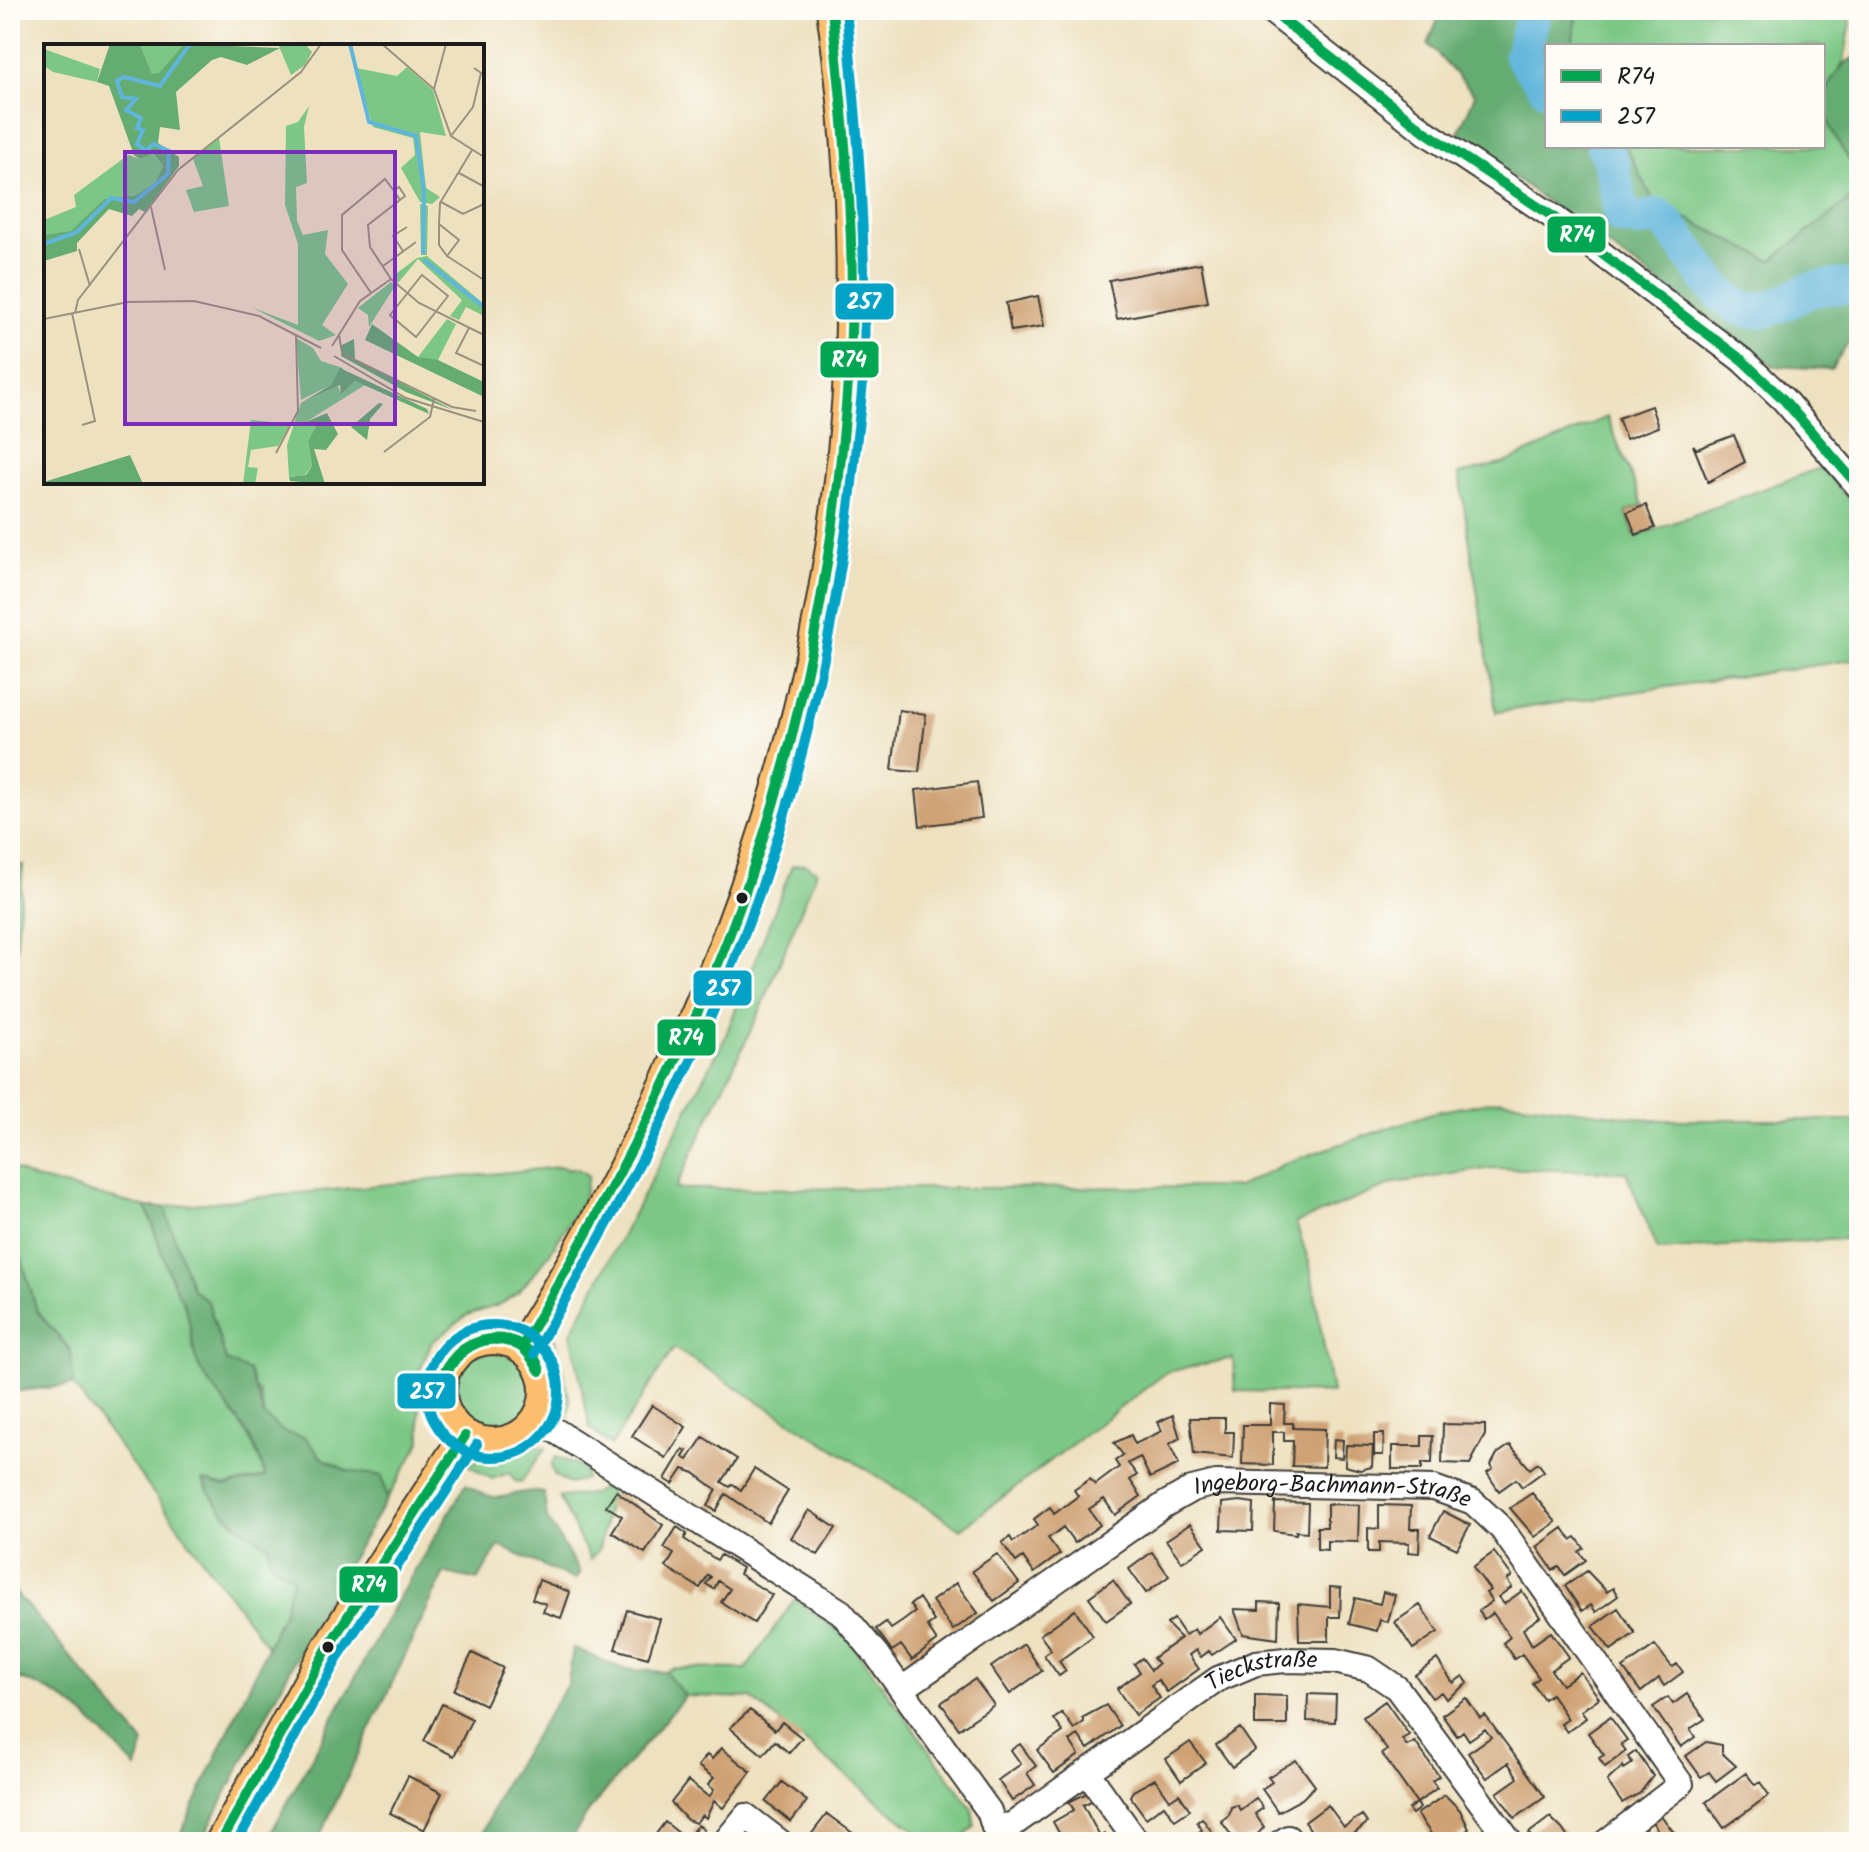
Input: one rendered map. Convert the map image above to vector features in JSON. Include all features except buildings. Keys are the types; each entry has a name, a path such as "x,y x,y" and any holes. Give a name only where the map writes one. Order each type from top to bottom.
{"main road":[{"path":"522,1347 602,1210 701,1007 756,864 808,681 829,569 842,473 851,328 848,170 832,10"},
{"path":"482,1340 506,1340 522,1347 534,1358 545,1388 537,1419 513,1440 480,1442 465,1436 444,1410 440,1394 448,1362 459,1350 482,1340"},
{"path":"221,1842 328,1647 465,1436"}],"street":[{"path":"1270,10 1427,133 1552,216 1742,360 1784,400 1859,487"},
{"path":"537,1419 841,1612 902,1689 989,1811 990,1835"},
{"name":"Ingeborg-Bachmann-Straße","path":"902,1689 1164,1505 1192,1489 1216,1483 1434,1488 1473,1502 1502,1529 1681,1784 1606,1842"},
{"name":"Tieckstraße","path":"990,1835 1012,1825 1218,1679 1256,1663 1335,1661 1369,1669 1397,1688 1510,1842"},
{"path":"1087,1772 1137,1842"},
{"path":"725,1842 746,1816 780,1842"},
{"path":"1282,1842 1288,1838 1290,1842"}],"green space":[{"path":"1442,10 1577,10 1572,44 1545,44 1545,148 1627,148 1654,202 1771,261 1859,192 1859,328 1831,369 1774,366 1457,136 1475,95 1428,44"},
{"path":"1577,10 1842,10 1851,22 1844,61 1825,92 1825,44 1572,44"},
{"path":"1859,56 1859,176 1831,129 1825,105 1826,93 1835,75 1846,62"},
{"path":"1825,116 1859,176 1859,192 1771,261 1654,202 1627,148 1825,148"},
{"path":"1607,417 1643,505 1626,512 1635,537 1822,467 1859,512 1859,659 1496,712 1459,474 1505,463"},
{"path":"805,864 817,871 761,1009 675,1189 1238,1187 1288,1162 1435,1112 1500,1100 1654,1120 1859,1120 1859,1238 1658,1250 1626,1172 1492,1168 1395,1183 1296,1223 1310,1265 1332,1393 1235,1391 1233,1358 1167,1372 961,1529 674,1348 611,1446 590,1428 571,1333 723,1042 792,866"},
{"path":"23,865 16,951 10,950 10,866"},
{"path":"10,950 16,951 10,1042"},
{"path":"10,1166 29,1177 146,1207 185,1306 198,1365 247,1434 265,1477 225,1486 203,1481 230,1519 269,1545 269,1561 293,1578 283,1613 267,1646 73,1385 71,1351 37,1312 10,1219"},
{"path":"559,1167 578,1169 588,1176 583,1200 548,1256 518,1293 499,1305 467,1315 431,1343 418,1375 421,1441 387,1499 382,1476 347,1471 322,1458 305,1438 285,1433 264,1416 259,1393 226,1361 208,1302 192,1289 164,1207"},
{"path":"146,1207 164,1207 192,1289 208,1302 226,1361 249,1371 264,1416 285,1433 305,1437 322,1458 347,1471 382,1476 387,1499 325,1602 201,1842 177,1842 283,1613 293,1578 269,1561 269,1545 230,1518 203,1480 225,1486 265,1477 255,1447 198,1365 185,1306"},
{"path":"10,1219 37,1311 71,1351 73,1385 10,1392 10,1327 15,1325 10,1301"},
{"path":"554,1337 570,1400 568,1417 558,1401 552,1378"},
{"path":"485,1352 501,1352 515,1358 526,1369 532,1391 526,1413 515,1424 501,1430 485,1430 471,1424 460,1413 454,1399 454,1383 460,1369 471,1358"},
{"path":"535,1446 546,1448 521,1482 515,1481 509,1473 492,1479 468,1465 491,1452"},
{"path":"556,1457 585,1468 585,1479 570,1484 555,1476 551,1466"},
{"path":"613,1482 599,1549 590,1560 559,1497 592,1494"},
{"path":"466,1484 498,1497 544,1493 547,1518 580,1573 575,1580 499,1546 478,1580 444,1573 317,1842 266,1842 395,1604"},
{"path":"10,1586 144,1743 136,1768 94,1724 65,1701 49,1691 10,1676"},
{"path":"795,1599 847,1637 972,1809 975,1826 959,1842 929,1842 751,1698 685,1696 665,1672 675,1668 746,1669"},
{"path":"573,1648 623,1669 665,1672 685,1696 588,1812 569,1842 479,1842 502,1787 568,1683"}],"waterway":[{"path":"1534,10 1522,56 1545,85"},
{"path":"1605,148 1612,164 1622,217 1640,220 1658,216 1670,227 1713,285 1738,306 1760,310 1775,307 1810,290 1853,286 1859,289"}],"transit line":[{"name":"R74","path":"522,1347 608,1193 687,1036 751,876 798,710 830,540 849,368 851,234 832,10"},
{"name":"257","path":"534,1354 642,1160 700,1041 757,900 802,754 834,605 862,398 864,274 861,186 846,10"},
{"name":"R74","path":"1270,10 1427,133 1552,216 1742,360 1784,400 1859,487"},
{"name":"257","path":"493,1325 518,1330 540,1344 554,1366 559,1391 554,1416 540,1438 518,1452 493,1457 468,1452 446,1438 432,1416 427,1391 432,1366 446,1344 468,1330 493,1325"},
{"name":"R74","path":"441,1403 442,1380 450,1362 464,1349 481,1341 499,1339 517,1343 531,1353 540,1371"},
{"name":"R74","path":"441,1403 446,1374 454,1361 477,1343 506,1341 521,1347 540,1371"},
{"name":"R74","path":"221,1842 328,1647 465,1436"},
{"name":"257","path":"237,1842 340,1654 477,1444"}]}
